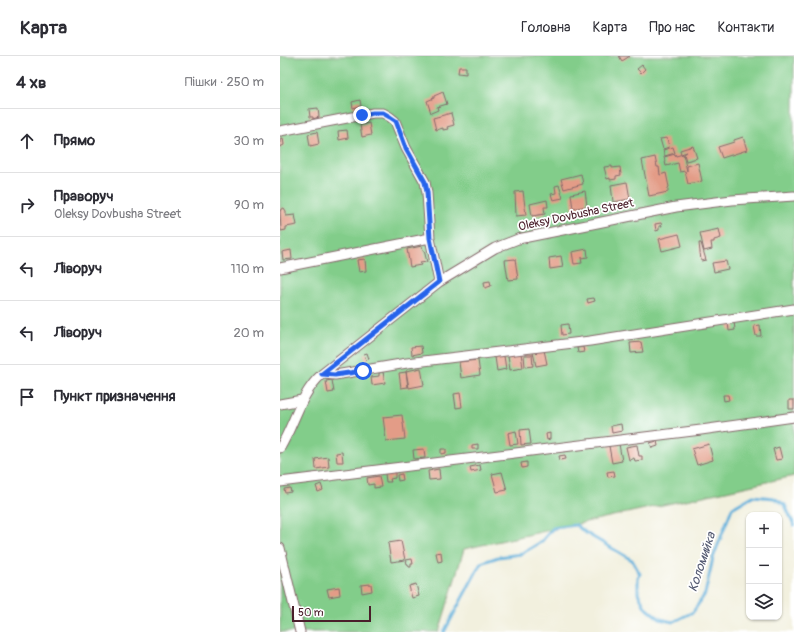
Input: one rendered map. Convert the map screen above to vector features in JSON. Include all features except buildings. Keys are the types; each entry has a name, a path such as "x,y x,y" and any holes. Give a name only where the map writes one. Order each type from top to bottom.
{"street":[{"path":"280,131 373,113 383,113 396,121 406,148 425,182 430,238 439,282"},
{"name":"Oleksy Dovbusha Street","path":"280,448 287,436 302,400 313,383 322,374 439,282 495,248 527,236 676,208 732,200 794,196"},
{"path":"280,268 430,238"},
{"path":"322,374 335,375 407,363 590,341 794,309"},
{"path":"280,404 302,400"},
{"path":"280,482 694,431 794,417"},
{"path":"280,548 300,632"},
{"path":"280,589 290,586"}],"green space":[{"path":"280,56 794,56 794,476 464,549 439,632 280,632"}],"waterway":[{"name":"Коломийка","path":"444,632 481,563 498,557 521,554 541,542 553,528 576,525 586,533 632,560 640,574 638,577 638,593 645,607 660,619 673,622 693,612 705,594 713,558 732,508 753,496 774,498 785,505 794,525"}],"route":[{"path":"362,115 383,113 396,121 406,148 425,182 430,238 439,282 322,374 335,375 363,371"}]}
